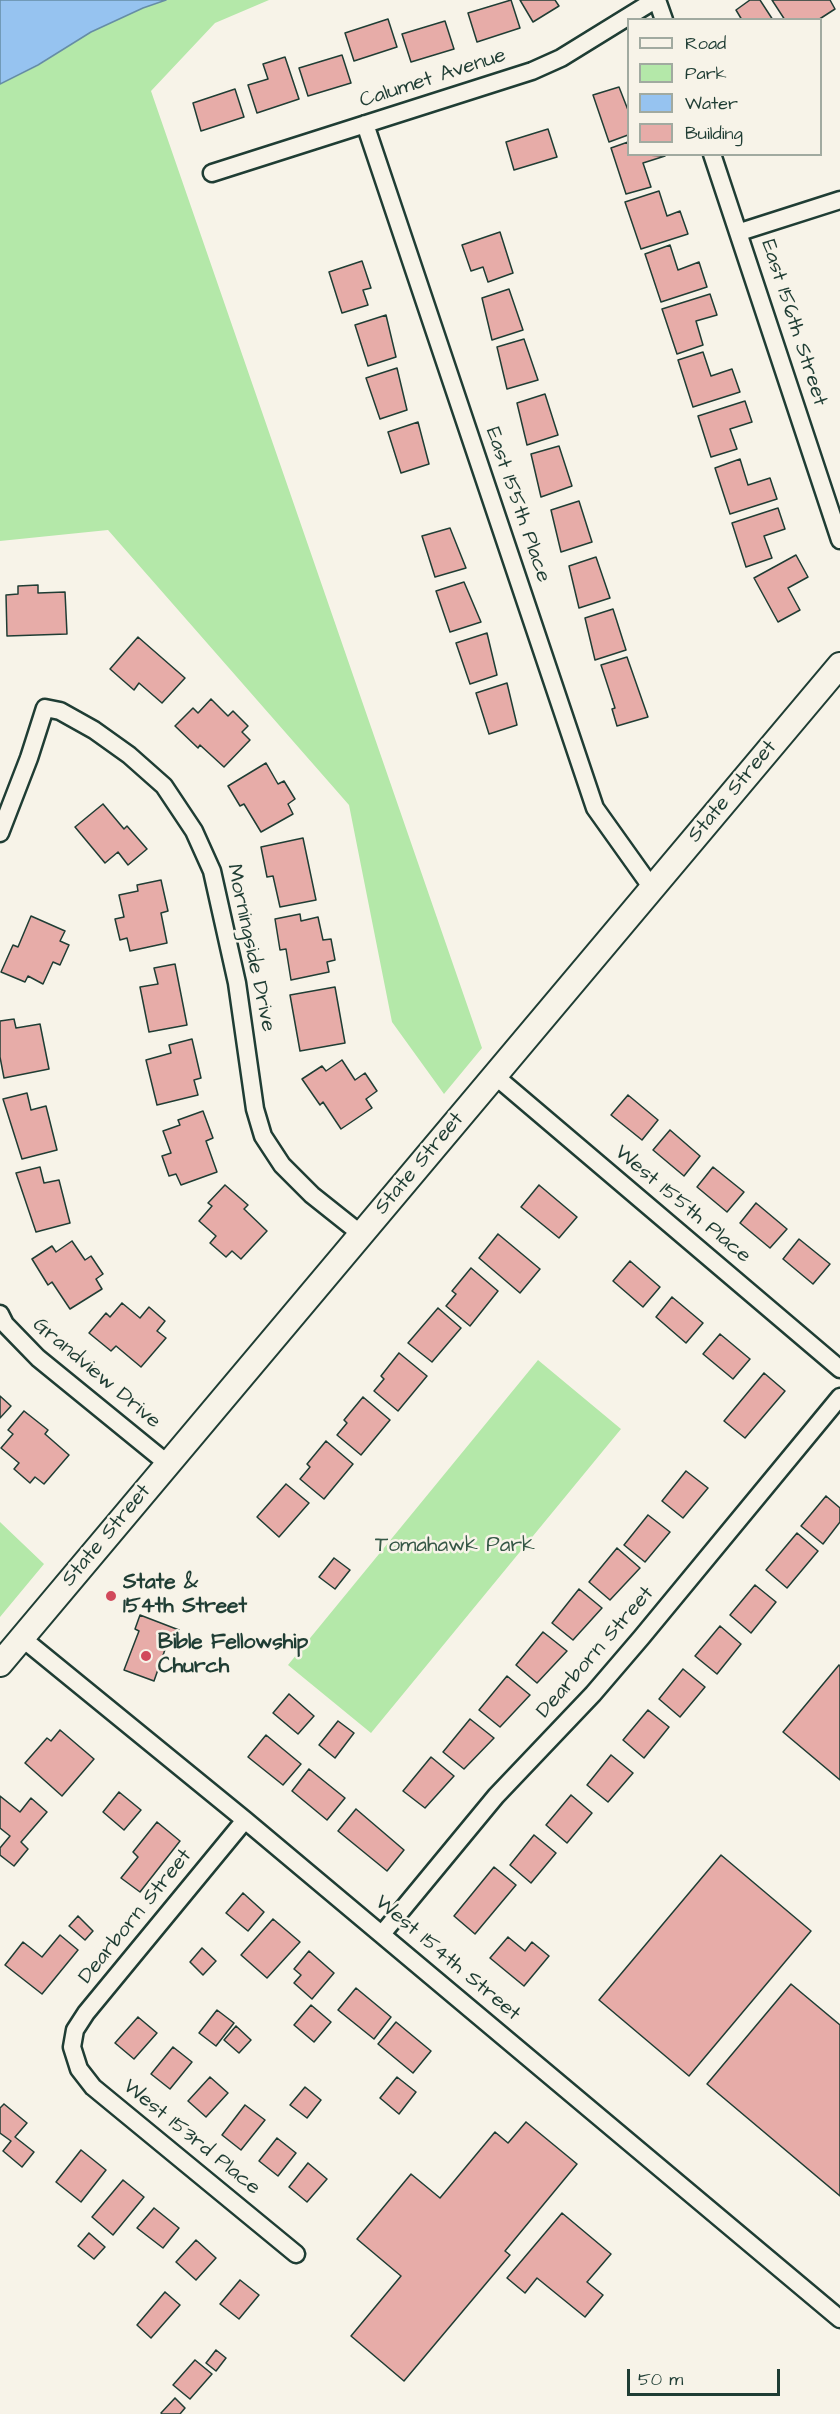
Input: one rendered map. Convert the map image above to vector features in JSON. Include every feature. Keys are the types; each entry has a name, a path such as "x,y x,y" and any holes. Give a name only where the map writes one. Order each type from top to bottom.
{"main road":[{"name":"State Street","path":"0,1664 840,664"}],"street":[{"path":"656,0 663,18"},
{"name":"Calumet Avenue","path":"212,173 532,71 561,58 656,0"},
{"name":"East 155th Place","path":"365,124 596,807 652,888"},
{"name":"East 156th Street","path":"713,156 740,232 840,540"},
{"path":"740,232 840,200"},
{"name":"Morningside Drive","path":"0,832 29,758 45,708 60,711 129,755 164,786 177,802 206,854 212,871 237,983 255,1108 263,1136 282,1165 361,1234"},
{"name":"West 155th Place","path":"494,1075 840,1369"},
{"name":"Grandview Drive","path":"0,1314 4,1324 38,1358 168,1464"},
{"name":"Dearborn Street","path":"382,1935 496,1796 627,1654 840,1397"},
{"name":"West 154th Street","path":"22,1638 245,1820 840,2319"},
{"name":"Dearborn Street","path":"72,2047 75,2030 86,2013 245,1820"},
{"name":"West 153rd Place","path":"72,2047 79,2069 93,2087 296,2253"}],"green space":[{"path":"166,0 269,0 215,23 151,91 482,1048 444,1094 392,1022 349,805 108,530 0,541 0,84 39,65 91,32"},
{"name":"Tomahawk Park","path":"538,1360 621,1429 371,1733 288,1665"},
{"path":"0,1522 44,1564 0,1617"}],"water":[{"path":"0,0 166,0 91,32 38,65 0,84"}],"building":[{"path":"511,0 520,28 477,42 468,13"},
{"path":"520,0 555,0 559,6 533,22"},
{"path":"750,0 760,0 772,18 741,18 736,10"},
{"path":"772,0 830,0 835,9 821,18 784,18"},
{"path":"388,19 397,47 354,61 345,33"},
{"path":"445,21 454,49 411,62 402,34"},
{"path":"342,55 351,83 308,96 299,68"},
{"path":"285,57 299,99 257,113 248,85 268,79 263,64"},
{"path":"619,87 627,107 627,135 609,142 593,95"},
{"path":"235,89 244,117 201,131 193,103"},
{"path":"548,129 557,157 514,170 506,142"},
{"path":"627,142 627,156 665,156 643,163 651,187 626,194 611,148"},
{"path":"659,191 667,216 680,211 688,234 641,249 625,202"},
{"path":"500,232 513,273 488,282 483,267 471,271 462,245"},
{"path":"670,245 678,270 699,262 707,287 661,302 645,254"},
{"path":"362,261 371,288 363,290 368,305 342,313 329,272"},
{"path":"509,289 523,330 492,340 482,298"},
{"path":"710,294 717,315 696,321 703,345 677,354 662,309"},
{"path":"386,315 396,357 368,366 355,325"},
{"path":"524,339 538,380 507,389 497,347"},
{"path":"703,352 711,376 732,369 740,392 693,407 678,360"},
{"path":"397,368 407,410 380,419 366,378"},
{"path":"545,394 558,435 527,445 517,403"},
{"path":"745,401 752,422 730,429 737,449 711,457 698,416"},
{"path":"418,422 429,464 401,473 388,432"},
{"path":"559,446 572,486 541,497 531,454"},
{"path":"740,459 748,485 770,478 777,499 730,514 715,468"},
{"path":"579,501 592,542 561,552 551,510"},
{"path":"778,508 785,529 764,536 772,558 746,567 732,523"},
{"path":"450,528 466,568 435,577 422,536"},
{"path":"796,555 808,577 788,588 800,610 778,622 754,578"},
{"path":"596,557 610,598 579,608 569,566"},
{"path":"464,582 481,622 450,632 436,591"},
{"path":"38,585 38,593 65,592 67,634 7,636 6,595 18,594 18,586"},
{"path":"613,609 626,650 595,660 585,618"},
{"path":"487,633 497,675 470,684 456,643"},
{"path":"138,637 185,678 162,703 139,683 134,690 110,669"},
{"path":"627,657 648,717 617,726 612,709 615,708 601,665"},
{"path":"507,683 517,725 489,734 476,693"},
{"path":"211,699 228,716 233,711 248,726 242,732 250,740 224,767 200,745 198,748 175,726 193,708 198,713"},
{"path":"266,763 278,784 284,781 295,799 288,804 293,814 261,832 244,804 240,806 228,786"},
{"path":"103,804 124,829 127,826 147,849 128,865 118,852 105,863 75,827"},
{"path":"303,838 316,900 280,907 273,876 267,877 261,847"},
{"path":"161,880 168,911 161,913 167,943 130,951 127,938 120,940 115,919 124,917 119,895 138,891 137,885"},
{"path":"300,914 301,921 318,917 323,940 331,939 335,960 327,962 329,972 291,980 286,949 280,950 275,919"},
{"path":"31,916 65,931 60,941 69,945 60,965 53,962 43,984 28,976 25,982 1,972 13,945 18,947"},
{"path":"175,964 187,1025 149,1032 140,987 158,984 154,968"},
{"path":"335,987 345,1043 300,1051 290,995"},
{"path":"14,1019 16,1028 40,1024 49,1069 4,1078 0,1057 0,1021"},
{"path":"192,1039 201,1078 194,1080 198,1095 157,1105 146,1060 171,1053 169,1045"},
{"path":"342,1060 355,1080 365,1073 377,1091 366,1099 372,1108 341,1129 323,1102 320,1105 302,1079 322,1066 326,1071"},
{"path":"27,1093 31,1110 46,1106 57,1150 22,1159 3,1099"},
{"path":"628,1095 658,1120 642,1140 611,1115"},
{"path":"203,1111 213,1138 206,1141 217,1172 181,1185 176,1174 169,1176 162,1156 171,1153 163,1131 180,1125 178,1120"},
{"path":"670,1130 700,1156 684,1176 653,1150"},
{"path":"40,1167 44,1183 59,1180 70,1223 36,1232 16,1173"},
{"path":"713,1167 744,1192 727,1212 697,1187"},
{"path":"225,1185 248,1205 244,1209 267,1231 241,1259 232,1251 226,1257 210,1243 216,1236 199,1221 212,1206 208,1203"},
{"path":"539,1185 577,1217 559,1238 521,1207"},
{"path":"756,1203 787,1229 770,1248 740,1223"},
{"path":"498,1234 540,1269 520,1293 479,1258"},
{"path":"799,1239 830,1264 813,1284 783,1259"},
{"path":"72,1241 85,1260 91,1256 103,1274 96,1279 102,1289 70,1309 52,1282 48,1285 32,1259 52,1246 56,1252"},
{"path":"630,1261 660,1287 643,1307 613,1281"},
{"path":"471,1268 498,1291 470,1326 446,1306 456,1294 452,1291"},
{"path":"672,1297 703,1323 686,1343 656,1317"},
{"path":"122,1303 140,1318 149,1307 165,1321 157,1331 166,1338 141,1367 116,1346 111,1351 89,1333 106,1313 110,1317"},
{"path":"438,1308 461,1328 432,1362 408,1343"},
{"path":"720,1334 750,1359 733,1379 703,1354"},
{"path":"399,1353 427,1376 398,1411 374,1391 384,1379 381,1376"},
{"path":"764,1373 785,1391 745,1438 724,1421"},
{"path":"0,1396 11,1406 0,1418"},
{"path":"363,1397 390,1420 361,1455 337,1435 347,1423 344,1420"},
{"path":"24,1411 48,1430 45,1434 69,1455 44,1484 35,1477 30,1483 14,1469 19,1463 1,1448 13,1434 8,1430"},
{"path":"326,1441 353,1464 324,1499 300,1479 310,1467 307,1464"},
{"path":"686,1471 708,1488 683,1518 662,1501"},
{"path":"286,1484 309,1503 279,1537 257,1517"},
{"path":"826,1496 840,1508 840,1522 823,1544 801,1526"},
{"path":"648,1515 670,1532 645,1562 624,1545"},
{"path":"797,1533 818,1551 787,1588 766,1570"},
{"path":"617,1548 640,1568 610,1600 589,1582"},
{"path":"334,1558 350,1570 335,1589 319,1577"},
{"path":"755,1585 776,1602 751,1633 730,1615"},
{"path":"579,1589 602,1608 573,1640 552,1623"},
{"name":"Bible Fellowship Church","path":"140,1615 179,1630 174,1642 168,1641 154,1681 124,1670 139,1631 135,1629"},
{"path":"720,1626 741,1644 717,1674 695,1656"},
{"path":"543,1632 567,1651 537,1683 516,1665"},
{"path":"840,1666 840,1780 783,1732"},
{"path":"683,1669 705,1687 680,1717 659,1699"},
{"path":"507,1676 530,1695 500,1727 479,1710"},
{"path":"289,1694 314,1716 298,1734 273,1713"},
{"path":"648,1710 669,1727 644,1758 623,1740"},
{"path":"470,1719 494,1738 464,1769 443,1752"},
{"path":"338,1721 354,1733 335,1758 319,1745"},
{"path":"60,1730 94,1759 62,1796 25,1763 47,1738 51,1741"},
{"path":"266,1735 301,1764 283,1785 248,1757"},
{"path":"611,1755 633,1773 608,1802 587,1785"},
{"path":"431,1757 454,1776 425,1808 403,1791"},
{"path":"309,1769 345,1798 327,1820 292,1791"},
{"path":"119,1792 141,1810 124,1830 103,1812"},
{"path":"571,1795 592,1813 567,1843 546,1825"},
{"path":"0,1796 20,1812 31,1798 47,1812 21,1842 28,1849 14,1866 0,1855 0,1848 10,1836 0,1828"},
{"path":"356,1809 404,1850 387,1871 338,1831"},
{"path":"157,1822 180,1841 140,1892 121,1878 138,1857 133,1852"},
{"path":"534,1835 556,1853 531,1883 510,1865"},
{"path":"721,1855 811,1931 689,2076 599,2000"},
{"path":"494,1867 516,1885 475,1934 454,1916"},
{"path":"243,1893 264,1912 248,1931 226,1913"},
{"path":"78,1916 93,1931 85,1940 69,1926"},
{"path":"273,1919 300,1942 267,1978 241,1955"},
{"path":"60,1935 78,1950 42,1994 5,1965 23,1942 42,1957"},
{"path":"508,1937 525,1951 532,1942 549,1956 524,1986 490,1958"},
{"path":"202,1948 216,1961 203,1975 190,1962"},
{"path":"309,1951 334,1973 312,1999 294,1983 301,1975 294,1969"},
{"path":"791,1984 840,2025 840,2196 707,2084"},
{"path":"356,1988 391,2017 374,2039 338,2010"},
{"path":"311,2005 331,2022 314,2042 294,2025"},
{"path":"217,2010 234,2023 216,2046 199,2033"},
{"path":"138,2017 157,2033 134,2059 115,2043"},
{"path":"396,2022 431,2051 413,2073 378,2044"},
{"path":"236,2026 251,2040 239,2053 224,2040"},
{"path":"173,2047 192,2062 170,2089 151,2074"},
{"path":"210,2077 228,2093 206,2117 188,2101"},
{"path":"397,2077 416,2092 399,2114 380,2098"},
{"path":"305,2087 321,2100 307,2118 290,2105"},
{"path":"4,2104 27,2123 15,2137 34,2152 22,2167 3,2151 11,2141 0,2133 0,2108"},
{"path":"245,2105 265,2120 241,2150 222,2135"},
{"path":"526,2122 577,2164 505,2251 510,2255 404,2381 351,2336 401,2276 357,2239 411,2174 440,2198 495,2132 508,2143"},
{"path":"277,2138 296,2153 278,2176 259,2161"},
{"path":"81,2150 106,2170 81,2202 56,2182"},
{"path":"308,2163 327,2179 307,2202 289,2187"},
{"path":"123,2180 144,2197 113,2235 92,2217"},
{"path":"154,2208 179,2228 163,2248 137,2228"},
{"path":"562,2213 611,2254 587,2282 603,2295 585,2317 537,2278 525,2293 507,2278"},
{"path":"89,2233 105,2247 94,2259 78,2246"},
{"path":"196,2240 216,2258 196,2280 176,2262"},
{"path":"240,2280 259,2295 239,2319 220,2304"},
{"path":"165,2292 180,2305 151,2338 137,2325"},
{"path":"216,2350 226,2358 216,2371 206,2363"},
{"path":"195,2360 212,2374 190,2399 173,2385"},
{"path":"175,2398 185,2408 180,2414 162,2414 161,2413"}],"place":[{"name":"State & 154th Street","path":"111,1596"},
{"name":"Bible Fellowship Church","path":"146,1656"}]}
